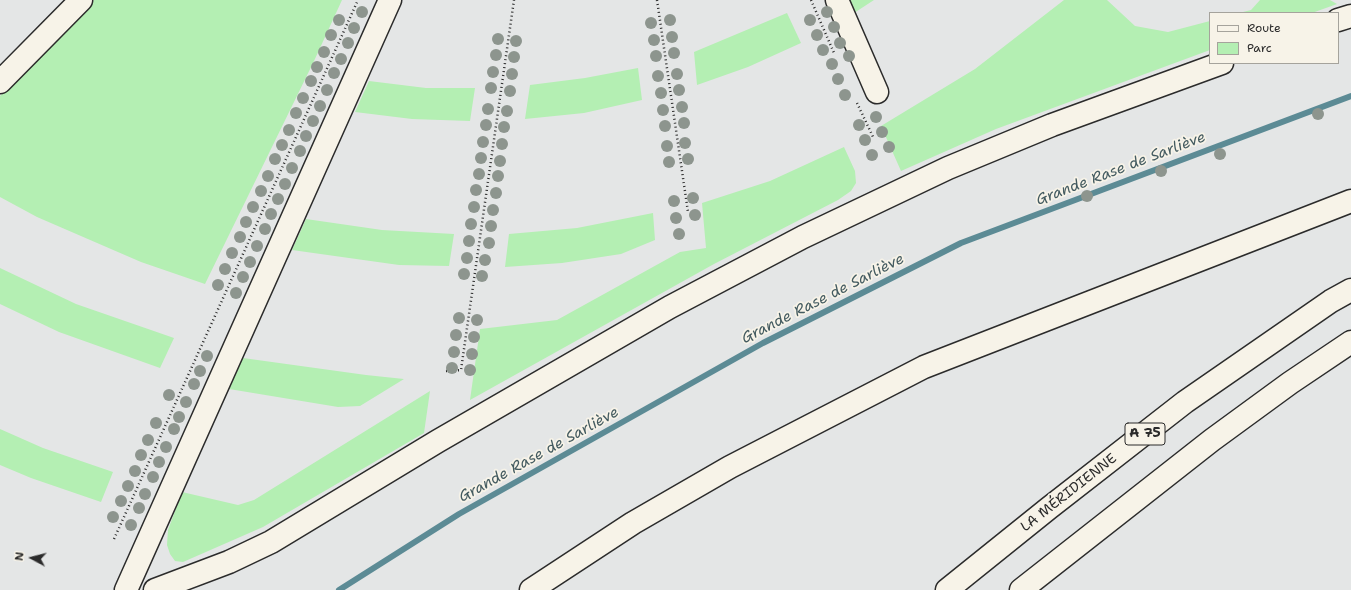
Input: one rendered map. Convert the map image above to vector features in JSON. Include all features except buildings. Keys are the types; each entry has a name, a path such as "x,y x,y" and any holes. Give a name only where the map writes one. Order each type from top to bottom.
{"main road":[{"path":"0,82 81,0"},
{"path":"126,590 390,0"},
{"path":"837,0 877,92"},
{"path":"1339,20 1351,16"},
{"path":"155,590 229,562 271,542 438,441 663,311 803,237 948,168 1052,125 1219,64"},
{"path":"531,590 633,524 730,467 924,367 1351,202"},
{"name":"LA MÉRIDIENNE","path":"947,590 1185,402 1331,302 1351,290"},
{"path":"1021,590 1212,440 1290,382 1351,342"}],"path":[{"path":"114,538 358,0"},
{"path":"446,371 461,370 514,0"},
{"path":"657,0 688,212"}],"green space":[{"path":"94,0 342,0 314,61 205,284 141,262 37,217 0,197 0,96"},
{"path":"844,0 874,0 851,15"},
{"path":"1064,0 1107,0 1135,26 1168,32 1209,21 1209,50 996,129 901,171 881,126 975,69"},
{"path":"1260,0 1330,0 1337,4 1315,12 1243,12 1251,10"},
{"path":"787,13 801,43 748,67 697,85 694,52"},
{"path":"638,68 642,100 584,113 525,119 530,85 585,78"},
{"path":"369,81 426,88 475,88 470,121 412,119 355,112"},
{"path":"844,147 855,171 856,183 851,191 838,200 714,264 470,400 480,329 557,320 680,252 706,248 702,203 770,181"},
{"path":"653,213 655,240 621,254 562,263 505,267 509,234 577,228"},
{"path":"306,219 382,230 454,234 449,266 399,265 292,250"},
{"path":"0,268 76,304 174,338 160,368 59,332 0,304"},
{"path":"243,358 404,379 360,406 338,407 229,389"},
{"path":"430,391 424,433 263,527 183,562 175,561 170,554 167,545 168,530 182,492 238,505 254,500"},
{"path":"0,429 43,448 113,472 101,502 31,478 0,465"}],"waterway":[{"name":"Grande Rase de Sarliève","path":"339,590 459,514 763,343 961,243 1351,96"}]}
